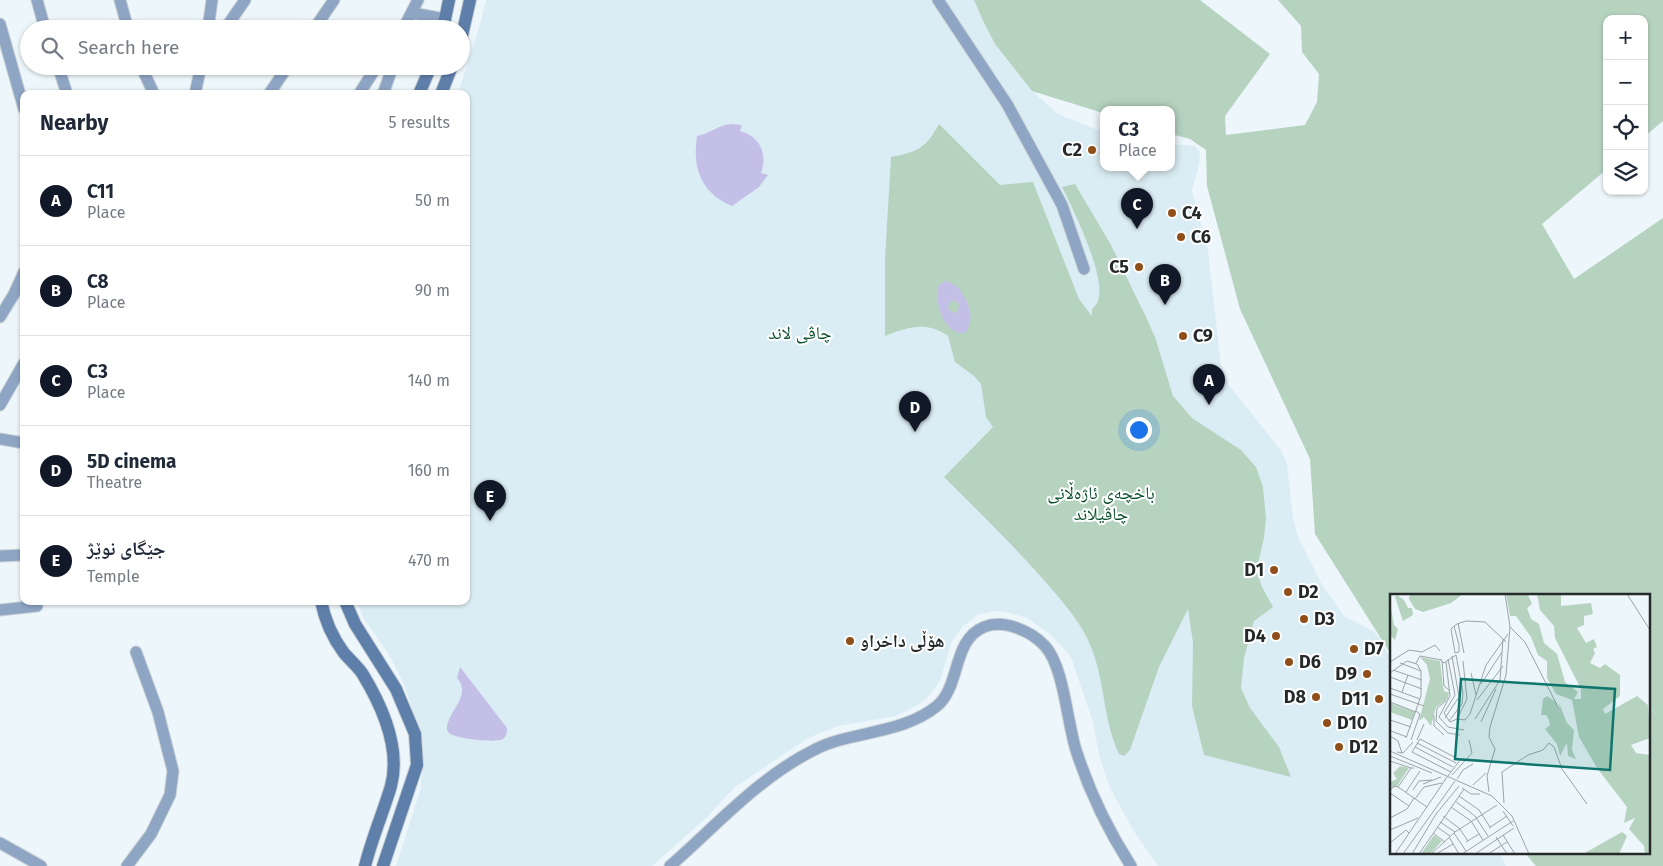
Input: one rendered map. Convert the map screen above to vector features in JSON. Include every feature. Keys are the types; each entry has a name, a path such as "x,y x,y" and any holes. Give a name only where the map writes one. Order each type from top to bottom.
{"main road":[{"path":"445,20 449,0"},
{"path":"466,20 470,0"},
{"path":"421,90 426,75"},
{"path":"443,90 448,75"},
{"path":"322,605 326,622 335,640 345,655 359,669 376,698 393,752 391,786 365,866"},
{"path":"347,605 355,624 396,689 415,734 417,765 383,866"}],"street":[{"path":"37,0 43,20"},
{"path":"120,0 126,20"},
{"path":"209,20 212,0"},
{"path":"232,20 245,0"},
{"path":"320,20 334,0"},
{"path":"408,20 418,0"},
{"path":"938,0 1007,104 1062,205 1084,269"},
{"path":"412,12 433,20"},
{"path":"0,24 20,96"},
{"path":"61,75 66,90"},
{"path":"145,75 152,90"},
{"path":"196,90 199,75"},
{"path":"272,90 282,75"},
{"path":"362,90 372,75"},
{"path":"384,90 389,75"},
{"path":"0,317 20,281"},
{"path":"0,405 20,370"},
{"path":"0,439 20,442"},
{"path":"0,556 20,554"},
{"path":"0,610 37,606"},
{"path":"670,866 751,793 806,754 834,742 872,734 904,724 934,708 949,692 963,649 968,640 976,631 984,627 1003,625 1031,635 1044,645 1054,660 1075,748 1083,770 1110,832 1131,866"},
{"path":"127,866 151,834 170,795 173,770 158,712 136,652"},
{"path":"0,842 41,866"}],"shaded area":[{"name":"چاڤی لاند","path":"486,0 974,0 995,44 1032,91 1058,114 1100,130 1100,171 1175,171 1175,144 1195,146 1200,152 1192,191 1208,250 1221,365 1229,385 1282,452 1287,464 1293,518 1298,537 1321,583 1344,616 1373,631 1379,637 1390,657 1390,854 1499,854 1506,866 1158,866 1133,830 1109,786 1099,755 1093,722 1072,660 1067,652 1051,635 1027,618 997,611 979,614 962,627 951,643 941,678 925,700 909,710 892,717 838,726 808,738 735,787 704,820 652,866 396,866 421,788 423,742 404,684 388,653 364,619 358,605 470,605 470,90 459,90 464,75 470,75 470,56"},
{"path":"731,124 742,125 740,131 747,133 757,141 763,153 761,173 768,175 759,187 732,206 721,201 706,187 701,178 696,159 697,136"},
{"path":"945,281 952,283 958,288 967,302 970,319 969,327 965,333 951,329 942,316 938,299 939,285","holes":["951,301 956,301 959,304 958,311 954,313 949,310 948,306"]},
{"path":"460,667 507,728 507,734 503,739 486,741 470,739 452,735 447,730 450,717 461,698 461,685 457,678"}],"green space":[{"path":"974,0 1200,0 1270,54 1225,116 1226,135 1305,125 1317,102 1319,74 1302,52 1301,26 1278,0 1663,0 1663,121 1648,134 1648,15 1603,15 1603,172 1542,224 1574,279 1663,218 1663,866 1536,866 1526,854 1650,854 1650,594 1390,594 1390,653 1315,534 1310,459 1240,309 1207,186 1206,150 1190,139 1175,135 1175,106 1100,106 1100,112 1032,91 995,44"},
{"name":"باخچەی ئاژەڵانی چاڤیلاند","path":"939,124 1000,185 1033,182 1079,299 1092,316 1092,309 1097,303 1099,293 1098,279 1088,245 1062,187 1075,184 1111,245 1146,317 1155,337 1173,396 1192,418 1241,450 1256,467 1263,487 1266,518 1257,573 1273,607 1254,621 1244,658 1241,688 1250,708 1279,747 1291,777 1204,755 1192,706 1193,643 1188,609 1159,667 1130,750 1124,756 1119,754 1110,728 1096,660 1078,623 1068,608 1025,559 944,477 993,427 986,417 981,384 974,376 955,362 948,336 940,331 932,328 917,327 885,336 885,259 891,157 920,148 930,139"}],"place":[{"name":"C2","path":"1092,150"},
{"name":"C4","path":"1172,213"},
{"name":"C3","path":"1137,229"},
{"name":"C6","path":"1181,237"},
{"name":"C5","path":"1139,267"},
{"name":"C8","path":"1165,305"},
{"name":"C9","path":"1183,336"},
{"name":"C11","path":"1209,405"},
{"name":"5D cinema","path":"915,432"},
{"name":"جێگای نوێژ","path":"490,521"},
{"name":"D1","path":"1274,570"},
{"name":"D2","path":"1288,592"},
{"name":"D3","path":"1304,619"},
{"name":"D4","path":"1276,636"},
{"name":"هۆڵی داخراو","path":"850,641"},
{"name":"D7","path":"1354,649"},
{"name":"D6","path":"1289,662"},
{"name":"D9","path":"1367,674"},
{"name":"D8","path":"1316,697"},
{"name":"D11","path":"1379,699"},
{"name":"D10","path":"1327,723"},
{"name":"D12","path":"1339,747"}]}
